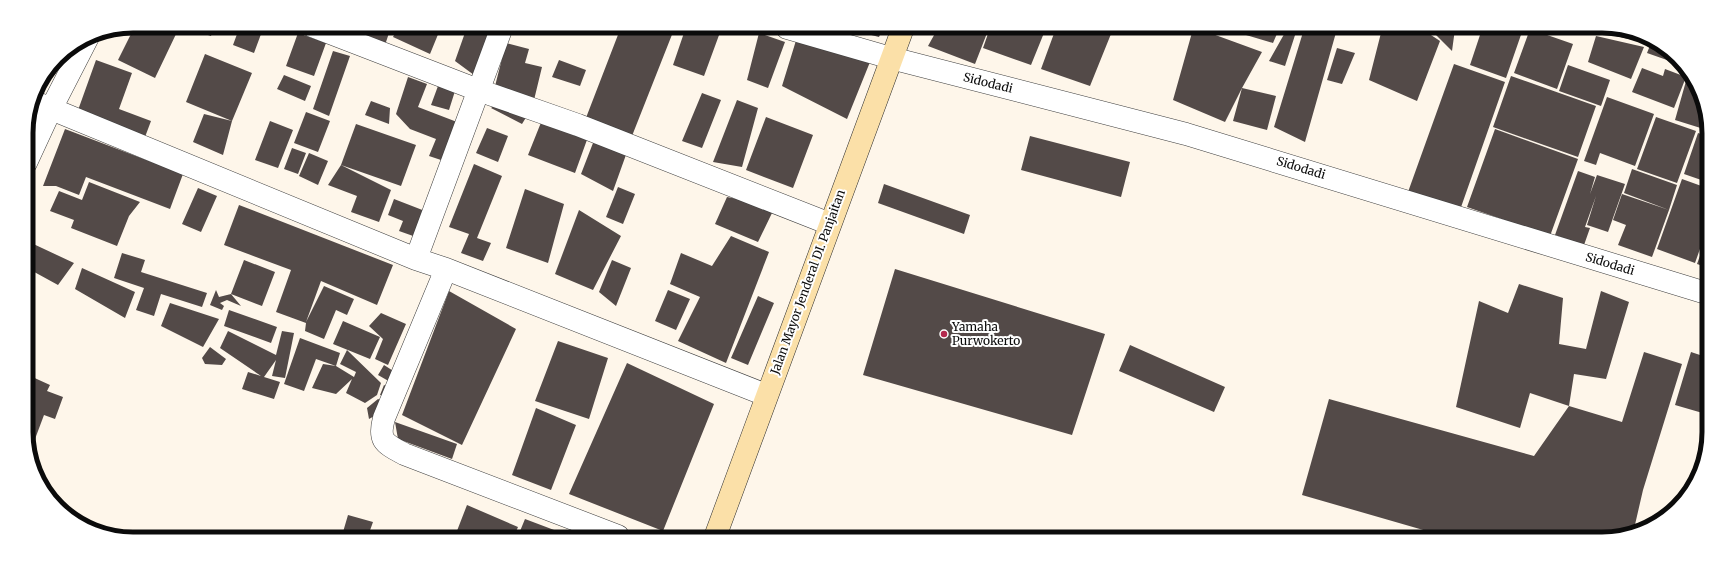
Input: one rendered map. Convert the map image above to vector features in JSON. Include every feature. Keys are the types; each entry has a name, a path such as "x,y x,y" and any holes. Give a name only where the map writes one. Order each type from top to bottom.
{"street":[{"path":"330,33 478,90 578,125 830,224"},
{"path":"416,259 500,33"},
{"name":"Sidodadi","path":"804,33 891,58 1186,134 1702,292"},
{"name":"Jalan Mayor Jenderal DI. Panjaitan","path":"717,532 766,395 901,33"},
{"path":"33,136 41,105 81,48"},
{"path":"41,105 416,259 446,269 766,395"},
{"path":"446,269 384,418 380,432 384,441 391,447 404,454 608,532"}],"building":[{"path":"132,33 177,33 155,78 118,60"},
{"path":"202,33 212,33 211,36"},
{"path":"237,33 261,33 254,53 233,45"},
{"path":"298,33 326,43 314,76 286,66"},
{"path":"353,33 389,33 385,45"},
{"path":"395,33 439,33 430,54 393,37"},
{"path":"465,33 488,33 474,75 455,61"},
{"path":"619,33 673,33 630,141 584,123"},
{"path":"684,33 720,33 704,76 673,65"},
{"path":"759,33 785,42 768,88 747,80"},
{"path":"863,33 881,33 879,37"},
{"path":"935,33 987,33 975,64 928,46"},
{"path":"988,33 1044,33 1031,65 983,48"},
{"path":"1054,33 1111,33 1090,86 1041,69"},
{"path":"1192,33 1210,33 1262,52 1225,122 1173,100"},
{"path":"1247,33 1277,33 1273,43 1246,35"},
{"path":"1285,33 1296,33 1285,66 1269,61"},
{"path":"1303,33 1336,33 1305,142 1274,127"},
{"path":"1381,33 1428,33 1440,41 1417,101 1369,80"},
{"path":"1434,33 1454,33 1452,51"},
{"path":"1481,33 1522,33 1506,78 1470,65"},
{"path":"1529,33 1541,33 1573,44 1557,89 1514,73"},
{"path":"798,34 870,62 847,119 782,86"},
{"path":"1611,34 1628,36 1642,42 1642,42 1611,35"},
{"path":"1596,36 1644,47 1631,79 1588,62"},
{"path":"506,43 529,49 525,63 542,67 534,100 494,90"},
{"path":"1650,45 1672,62 1647,53"},
{"path":"1337,48 1355,53 1342,84 1327,80"},
{"path":"333,51 350,56 329,116 313,109"},
{"path":"205,54 252,73 232,121 186,102"},
{"path":"96,60 132,73 119,109 151,121 145,137 77,113"},
{"path":"559,60 586,70 580,86 552,77"},
{"path":"1454,64 1505,82 1460,210 1408,192"},
{"path":"1568,65 1610,80 1601,106 1559,91"},
{"path":"1642,68 1663,76 1665,69 1686,78 1674,108 1632,92"},
{"path":"284,75 311,86 305,101 277,89"},
{"path":"1511,76 1596,106 1578,157 1493,127"},
{"path":"408,77 427,84 418,107 457,122 441,160 429,156 436,139 410,129 396,114"},
{"path":"1686,79 1697,101 1702,128 1675,120"},
{"path":"438,86 455,91 449,110 431,105"},
{"path":"1242,88 1276,96 1267,130 1233,121"},
{"path":"702,93 721,100 702,148 682,141"},
{"path":"1607,97 1654,114 1635,166 1600,153 1596,165 1584,161"},
{"path":"737,100 758,108 742,167 713,162"},
{"path":"371,101 390,108 389,124 365,115"},
{"path":"497,103 530,111 522,124 491,108"},
{"path":"306,112 330,121 318,152 294,143"},
{"path":"204,114 232,121 223,155 193,142"},
{"path":"766,117 813,135 793,188 746,170"},
{"path":"1656,117 1696,131 1677,183 1637,169"},
{"path":"542,120 588,137 575,173 528,155"},
{"path":"270,121 293,130 278,168 255,160"},
{"path":"356,124 416,145 401,186 341,165"},
{"path":"487,128 508,136 498,162 476,153"},
{"path":"65,129 183,174 170,209 86,177 79,195 56,186 43,186"},
{"path":"1495,129 1578,159 1550,236 1467,207"},
{"path":"1698,133 1702,134 1702,180 1684,174"},
{"path":"1030,136 1130,162 1121,197 1021,170"},
{"path":"593,143 627,152 613,191 581,174"},
{"path":"292,148 306,153 298,174 284,169"},
{"path":"309,153 328,161 318,185 299,176"},
{"path":"474,164 502,176 477,238 491,243 483,261 461,253 469,234 449,227"},
{"path":"341,165 391,190 379,222 351,212 357,196 328,185"},
{"path":"1632,169 1677,185 1669,210 1624,193"},
{"path":"1578,171 1595,177 1590,194 1597,175 1625,184 1608,232 1587,225 1596,196 1585,227 1590,228 1584,245 1555,235"},
{"path":"1682,179 1702,186 1702,243 1695,263 1657,249"},
{"path":"89,182 140,202 129,216 117,246 71,228 74,220 50,211 59,191 82,200"},
{"path":"884,184 970,215 964,234 878,203"},
{"path":"618,187 635,194 623,224 606,217"},
{"path":"198,188 217,196 201,232 182,224"},
{"path":"525,189 564,204 548,263 506,248"},
{"path":"1622,194 1669,210 1652,257 1618,245 1626,225 1613,220"},
{"path":"727,197 743,200 772,213 758,242 715,224"},
{"path":"394,199 425,211 416,237 399,231 403,221 388,215"},
{"path":"239,205 393,265 377,305 321,281 306,322 324,286 354,299 347,315 336,310 324,339 305,331 306,323 276,312 291,270 224,245"},
{"path":"579,210 621,236 593,290 555,274"},
{"path":"731,236 769,252 726,363 678,341 700,297 670,284 681,253 712,266"},
{"path":"33,244 74,263 58,285 33,271"},
{"path":"1702,250 1702,266 1697,264"},
{"path":"122,253 145,260 141,272 207,293 202,307 161,294 154,316 136,310 144,288 114,278"},
{"path":"244,260 275,272 262,306 231,294"},
{"path":"612,260 631,268 616,306 599,292"},
{"path":"82,268 135,292 125,318 75,289"},
{"path":"895,269 1105,334 1072,435 863,375"},
{"path":"1519,284 1563,298 1559,344 1586,349 1601,291 1629,302 1606,379 1574,374 1569,406 1530,393 1520,428 1456,407 1479,301 1508,313"},
{"path":"216,290 219,297 231,294 241,306 227,300 220,303 224,306 222,310 210,305"},
{"path":"668,290 690,299 676,330 655,321"},
{"path":"449,291 516,329 462,445 402,415"},
{"path":"758,296 774,303 748,365 731,358"},
{"path":"170,303 219,319 203,347 161,326"},
{"path":"229,310 277,327 271,343 224,326"},
{"path":"381,313 406,324 388,365 375,359 383,339 369,326"},
{"path":"343,321 380,337 370,359 333,344"},
{"path":"228,331 276,355 282,331 294,333 285,378 272,376 276,360 264,377 280,382 274,399 242,389 248,372 261,376 220,348"},
{"path":"300,338 340,353 336,366 316,359 304,391 284,384"},
{"path":"558,341 608,358 589,419 535,401"},
{"path":"1130,345 1225,387 1214,412 1119,371"},
{"path":"210,347 226,359 222,365 205,364 202,358"},
{"path":"347,350 381,383 377,395 365,403 346,393 352,379 336,394 312,388 323,364 336,366 354,377 356,372 340,364"},
{"path":"1644,352 1682,364 1643,490 1635,526 1628,529 1609,532 1430,532 1302,495 1329,399 1534,456 1569,406 1622,422"},
{"path":"1691,352 1702,356 1702,413 1675,405"},
{"path":"627,363 714,404 663,531 569,494"},
{"path":"384,365 398,374 392,383 378,375"},
{"path":"33,377 50,385 47,391 63,397 55,419 44,415 35,439 33,437"},
{"path":"384,385 390,388 387,397 380,395"},
{"path":"378,399 383,401 376,415 369,419 367,408"},
{"path":"536,408 576,425 551,490 512,475"},
{"path":"395,422 457,444 452,459 398,439"},
{"path":"467,505 518,527 516,532 457,532"},
{"path":"348,515 373,522 369,532 343,532"},
{"path":"525,519 559,532 520,532"}],"place":[{"name":"Yamaha Purwokerto","path":"944,334"}]}
